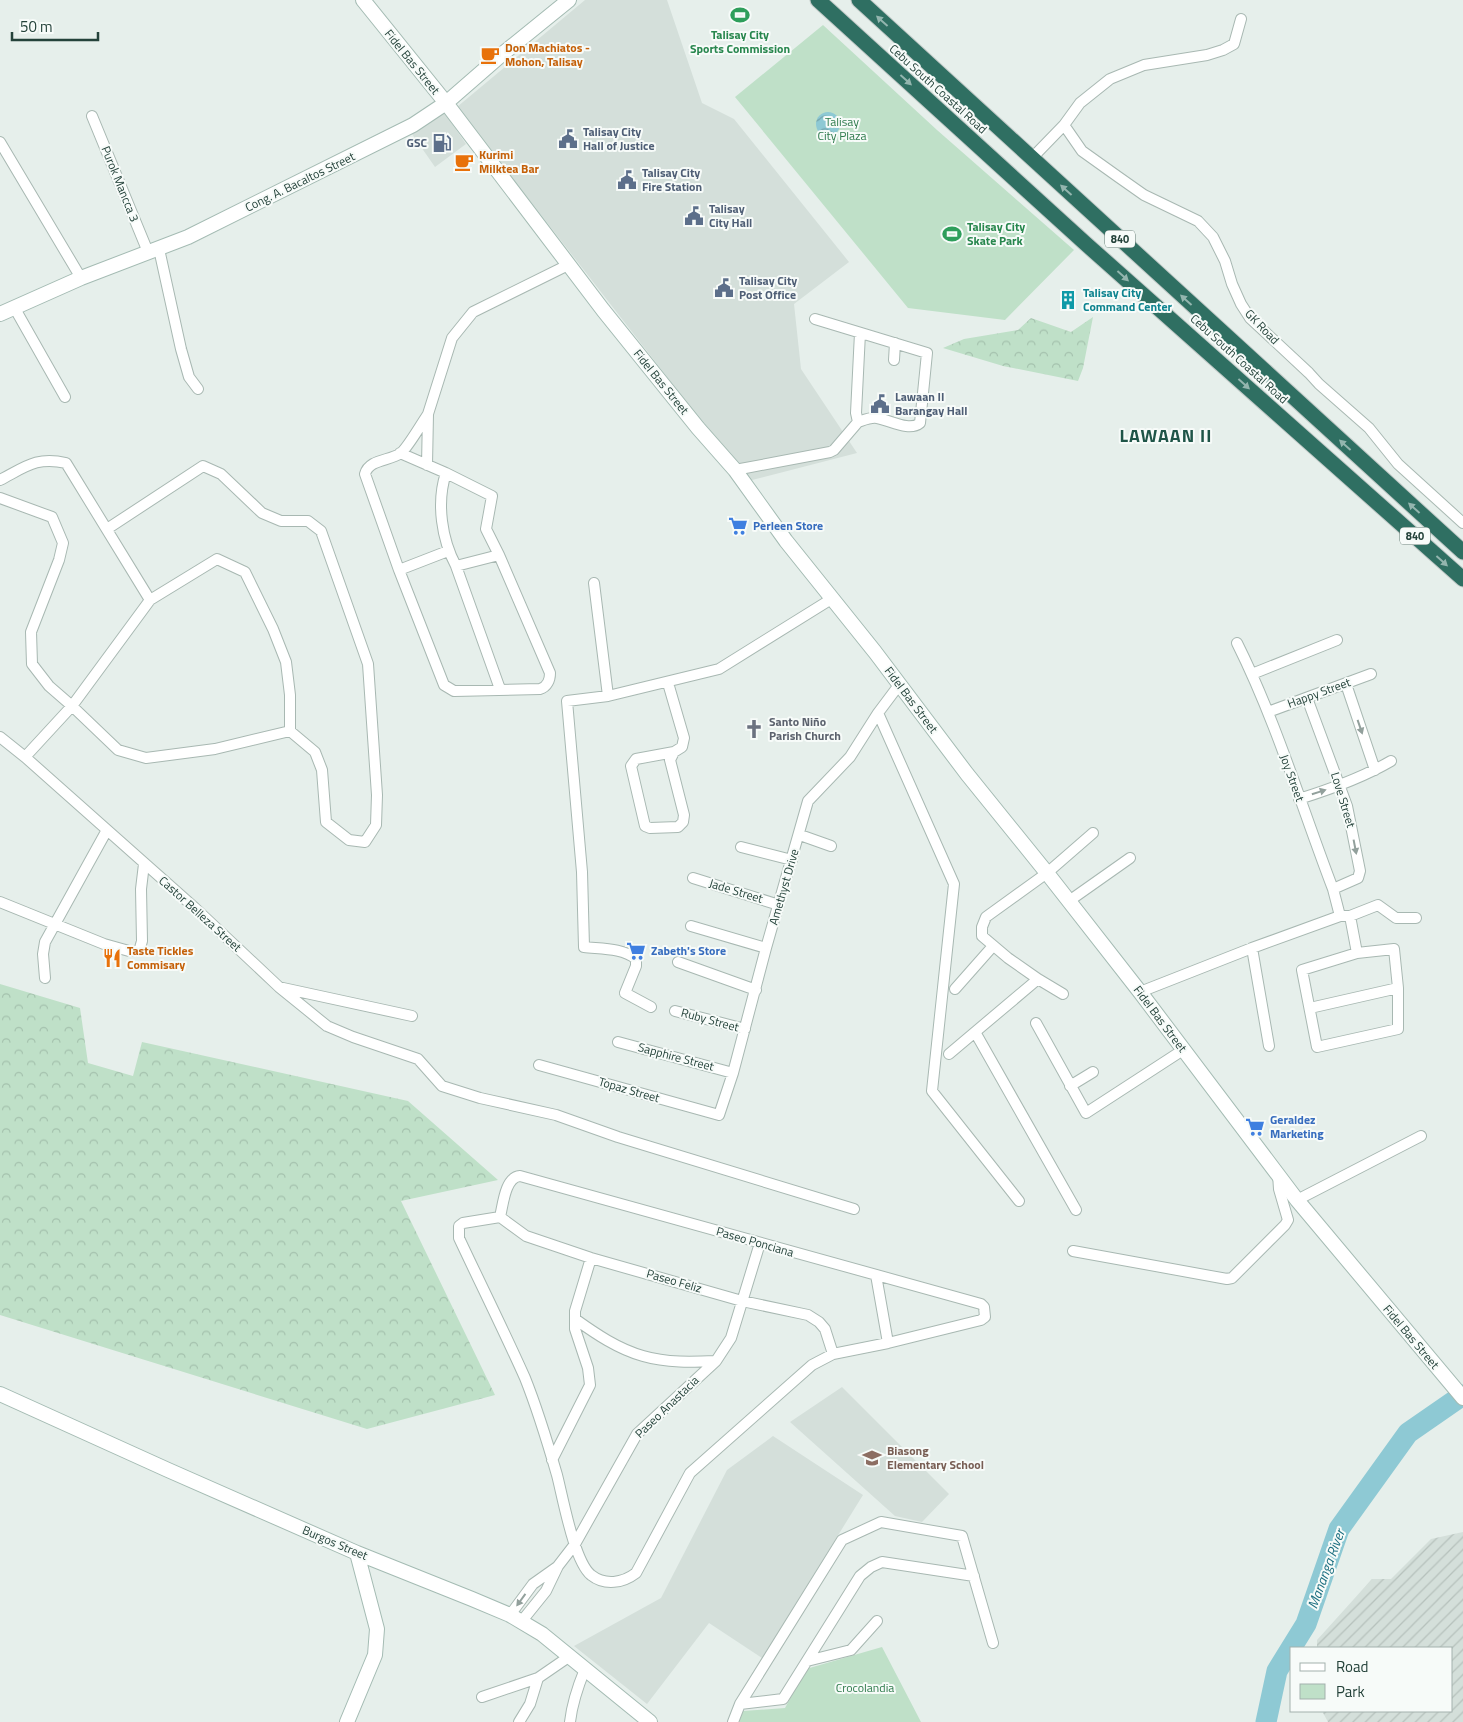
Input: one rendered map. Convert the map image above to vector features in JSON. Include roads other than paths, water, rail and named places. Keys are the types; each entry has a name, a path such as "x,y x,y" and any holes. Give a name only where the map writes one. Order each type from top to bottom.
{"highway":[{"name":"Cebu South Coastal Road","path":"818,0 1079,237 1463,579"},
{"name":"Cebu South Coastal Road","path":"859,0 1463,552"}],"street":[{"name":"Fidel Bas Street","path":"363,0 446,103 568,264 692,420 735,470 786,541 833,598 984,796 1047,872 1297,1200 1463,1398"},
{"name":"Cong. A. Bacaltos Street","path":"0,314 81,278 188,237 413,125 446,103 569,0"},
{"path":"1032,158 1064,125 1080,103 1110,79 1144,65 1207,55 1228,47 1234,44 1241,19"},
{"name":"Purok Mancca 3","path":"92,116 154,251 189,377 198,389"},
{"name":"GK Road","path":"1064,125 1082,151 1144,195 1198,221 1213,237 1225,261 1241,304 1250,318 1319,384 1369,428 1398,464 1463,523"},
{"path":"0,142 81,278"},
{"path":"427,465 428,414 452,338 473,312 568,264"},
{"path":"14,307 65,397"},
{"path":"735,470 830,452 834,450 858,422 871,418 906,425 918,426 920,423 927,353 814,319"},
{"path":"858,422 856,413 860,333"},
{"path":"894,360 895,343"},
{"path":"400,453 492,496 486,528 499,554 550,676 547,685 543,688 454,691 444,686 399,570 365,474 366,469 381,460 400,453 428,414"},
{"path":"0,480 38,461 66,462 150,600"},
{"path":"107,529 202,466 221,474 262,513 282,521 308,521 321,531 368,664 376,825 365,842 349,840 326,822 322,770 315,752 290,732"},
{"path":"446,473 440,504 448,551 456,566 500,689"},
{"path":"1,501 52,517 63,543 59,560 31,632 32,664 49,686 118,750 146,758 215,749 290,732"},
{"path":"399,570 448,551"},
{"path":"456,566 499,554"},
{"path":"25,757 72,706 150,600 217,559 245,572 273,629 286,662 290,694 290,732"},
{"path":"594,583 608,696"},
{"path":"650,1007 625,993 636,966 636,959 634,957 620,951 584,947 582,872 567,701 608,696 668,683 719,669 833,598"},
{"path":"1252,674 1337,640"},
{"name":"Joy Street","path":"1237,643 1268,712 1299,799 1345,916 1357,953"},
{"name":"Happy Street","path":"1268,712 1371,674"},
{"path":"668,683 684,738 682,747 674,752 636,759 631,766 645,826 650,828 678,827 683,822 684,815 670,760 674,752"},
{"name":"Amethyst Drive","path":"719,1115 734,1073 766,948 808,801 850,757 899,684"},
{"path":"1346,684 1375,770"},
{"name":"Love Street","path":"1307,698 1349,814 1360,875 1354,880 1333,889"},
{"path":"878,713 954,884 932,1091 1019,1201"},
{"name":"Castor Belleza Street","path":"0,738 25,757 196,908 280,987 327,1026 418,1059 442,1086 480,1098 556,1115 618,1137 854,1210"},
{"path":"1299,799 1339,786 1391,761"},
{"path":"45,978 43,954 45,942 107,830"},
{"path":"1063,994 1038,979 993,946 982,936 982,927 986,918 1047,872 1093,833"},
{"path":"800,834 831,846"},
{"path":"741,847 792,860"},
{"path":"1069,901 1130,858"},
{"path":"0,902 104,944 129,951 139,950 142,941 141,889 144,864"},
{"name":"Jade Street","path":"693,878 779,905"},
{"path":"1140,992 1252,948 1378,905 1396,918 1416,918"},
{"path":"692,926 766,948"},
{"path":"955,989 993,946"},
{"path":"1252,948 1269,1046"},
{"path":"1394,949 1398,988 1398,1029 1317,1047 1302,970 1357,953 1394,949"},
{"path":"678,962 756,990"},
{"path":"949,1054 1038,979"},
{"path":"280,987 412,1016"},
{"path":"1310,1008 1398,988"},
{"name":"Ruby Street","path":"675,1011 745,1029"},
{"path":"1036,1023 1086,1113 1184,1050"},
{"path":"975,1032 1076,1210"},
{"name":"Sapphire Street","path":"618,1042 734,1073"},
{"name":"Topaz Street","path":"539,1065 719,1115"},
{"path":"1070,1086 1093,1072"},
{"path":"1297,1200 1421,1136"},
{"path":"1073,1251 1227,1279 1232,1278 1288,1220 1279,1189 1278,1173"},
{"name":"Paseo Ponciana","path":"500,1217 510,1182 516,1176 520,1176 981,1304 986,1312 986,1317 981,1320 888,1343"},
{"path":"500,1217 463,1223 459,1226 459,1238 525,1380 552,1460 575,1544 586,1568 600,1580 619,1582 636,1574 690,1473 812,1365 833,1354 888,1343 876,1275"},
{"name":"Paseo Feliz","path":"500,1217 526,1236 591,1258 742,1301 808,1315 819,1322 825,1329 833,1354"},
{"name":"Paseo Anastacia","path":"515,1619 546,1591 558,1566 575,1544 637,1434 716,1360 731,1338 760,1243"},
{"path":"552,1460 590,1385 588,1368 575,1329 575,1312 591,1258"},
{"path":"575,1319 606,1340 643,1356 684,1362 716,1360"},
{"name":"Burgos Street","path":"0,1394 357,1553 472,1599 515,1619 542,1634 650,1722"},
{"path":"733,1722 740,1704 842,1540 881,1522 962,1536 993,1643"},
{"path":"347,1722 375,1655 377,1629 357,1553"},
{"path":"740,1704 783,1699 860,1576 871,1567 882,1562 974,1576"},
{"name":"Paseo Anastacia","path":"515,1619 533,1584 558,1566"},
{"path":"807,1661 851,1650 877,1621"},
{"path":"482,1697 538,1678 570,1656"},
{"path":"570,1722 574,1701 585,1669"},
{"path":"519,1722 530,1704 538,1678"}],"water":[{"path":"828,112 836,116 840,124 836,132 828,136 820,132 816,124 820,116"}],"waterway":[{"name":"Mananga River","path":"1292,1647 1306,1624 1339,1529 1408,1433 1463,1395"},
{"name":"Mananga River","path":"1266,1722 1277,1671 1290,1650"}],"place":[{"name":"Talisay City Sports Commission","path":"740,15"},
{"name":"Don Machiatos - Mohon, Talisay","path":"490,55"},
{"name":"Talisay City Hall of Justice","path":"568,139"},
{"name":"GSC","path":"442,143"},
{"name":"Kurimi Milktea Bar","path":"464,162"},
{"name":"Talisay City Fire Station","path":"627,180"},
{"name":"Talisay City Hall","path":"694,216"},
{"name":"Talisay City Skate Park","path":"952,234"},
{"name":"Talisay City Post Office","path":"724,288"},
{"name":"Talisay City Command Center","path":"1068,300"},
{"name":"Lawaan II Barangay Hall","path":"880,404"},
{"name":"Perleen Store","path":"738,526"},
{"name":"Santo Niño Parish Church","path":"754,729"},
{"name":"Zabeth's Store","path":"636,951"},
{"name":"Taste Tickles Commisary","path":"112,958"},
{"name":"Geraldez Marketing","path":"1255,1127"},
{"name":"Biasong Elementary School","path":"872,1458"}],"district":[{"name":"LAWAAN II","path":"1166,436"}],"park label":[{"name":"Talisay City Plaza","path":"842,129"},
{"name":"Crocolandia","path":"865,1688"}]}
